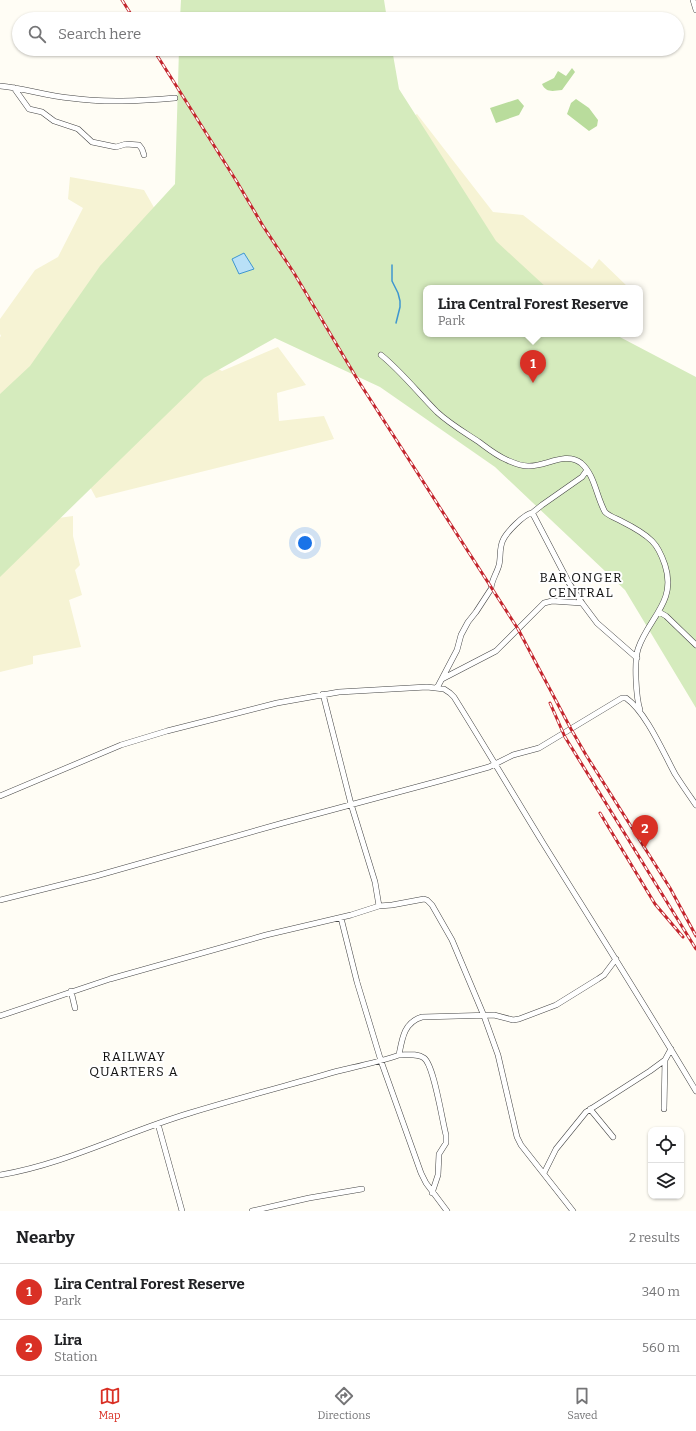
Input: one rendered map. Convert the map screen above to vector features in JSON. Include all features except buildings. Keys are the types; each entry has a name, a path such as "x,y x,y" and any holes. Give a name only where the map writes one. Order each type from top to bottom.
{"street":[{"path":"693,0 696,10"},
{"path":"0,86 68,98 103,101 135,101 175,98"},
{"path":"14,88 31,110 42,112 54,120 78,130 92,142 116,147 126,144 139,145 144,155"},
{"path":"381,355 390,362 438,412 456,428 505,459 528,466 538,465 563,458 571,459 580,463 587,470 592,479 605,512 652,541 662,556 667,572 668,591 665,602 646,632 637,651 637,701 640,713"},
{"path":"437,688 457,650 461,635 468,622 491,589 491,584 499,565 503,539 522,518 529,513 532,513 582,477 587,470"},
{"path":"582,477 592,479"},
{"path":"532,513 569,583 597,624 637,658"},
{"path":"442,680 496,652 544,603 552,601 582,603"},
{"path":"659,612 666,616 696,645"},
{"path":"0,796 86,759 135,740 251,709 323,694 396,688 427,687 437,688 450,693 696,1090"},
{"path":"323,694 351,804 375,882 379,906"},
{"path":"0,900 96,876 351,804 443,780 495,764 513,755 539,748 622,698 626,698 632,702 640,713 678,778 696,805"},
{"path":"0,1016 71,991 266,935 341,918 379,906 424,899 427,900 432,905 452,940 484,1016 498,1055 517,1137 521,1145 573,1211"},
{"path":"341,918 357,982 381,1061 421,1173 432,1193 447,1211"},
{"path":"399,1055 405,1031 410,1023 416,1019 494,1015 513,1020 519,1019 556,1005 604,976 616,960"},
{"path":"71,991 75,1008"},
{"path":"544,1173 556,1150 586,1112 665,1060 671,1049"},
{"path":"0,1175 48,1164 190,1113 399,1055 418,1055 423,1057 430,1067 446,1135 446,1143 439,1154 438,1175 432,1193"},
{"path":"664,1109 665,1060"},
{"path":"590,1110 613,1137"},
{"path":"158,1124 182,1211"},
{"path":"252,1211 309,1198 362,1189"}],"shaded area":[{"path":"417,114 493,212 523,215 592,269 599,259 626,285 425,285 364,147"},
{"path":"70,177 144,190 156,211 0,413 0,319 35,270 58,257 83,208 68,199"},
{"path":"278,347 306,385 277,393 279,421 324,416 334,439 96,498 75,459 197,358 222,371"},
{"path":"0,495 51,519 73,516 73,536 80,565 75,570 82,595 69,600 81,647 33,656 33,664 0,672"}],"green space":[{"path":"181,0 384,0 386,12 180,12"},
{"path":"179,56 393,56 399,89 496,241 544,285 423,285 423,337 620,337 696,377 696,708 625,590 495,467 380,387 275,338 204,378 0,577 0,394 30,366 100,266 175,184"},
{"path":"572,68 575,72 562,90 550,91 542,84 554,78 558,71 566,76"},
{"path":"518,99 524,106 519,115 496,123 490,108"},
{"path":"576,99 589,108 598,120 597,126 589,131 567,114 571,103"}],"water":[{"path":"244,253 254,269 239,274 232,259"}],"waterway":[{"path":"392,265 392,281 400,301 396,323"}],"railway":[{"path":"122,0 130,12"},
{"path":"157,56 263,226 294,273 359,382 518,629 586,755 670,888 696,936"},
{"path":"550,703 565,737 696,949"},
{"path":"600,813 655,904 683,937"}],"place":[{"name":"Lira Central Forest Reserve","path":"533,383"},
{"name":"Lira","path":"645,848"}],"district":[{"name":"BAR ONGER CENTRAL","path":"581,584"},
{"name":"RAILWAY QUARTERS A","path":"134,1064"}]}
